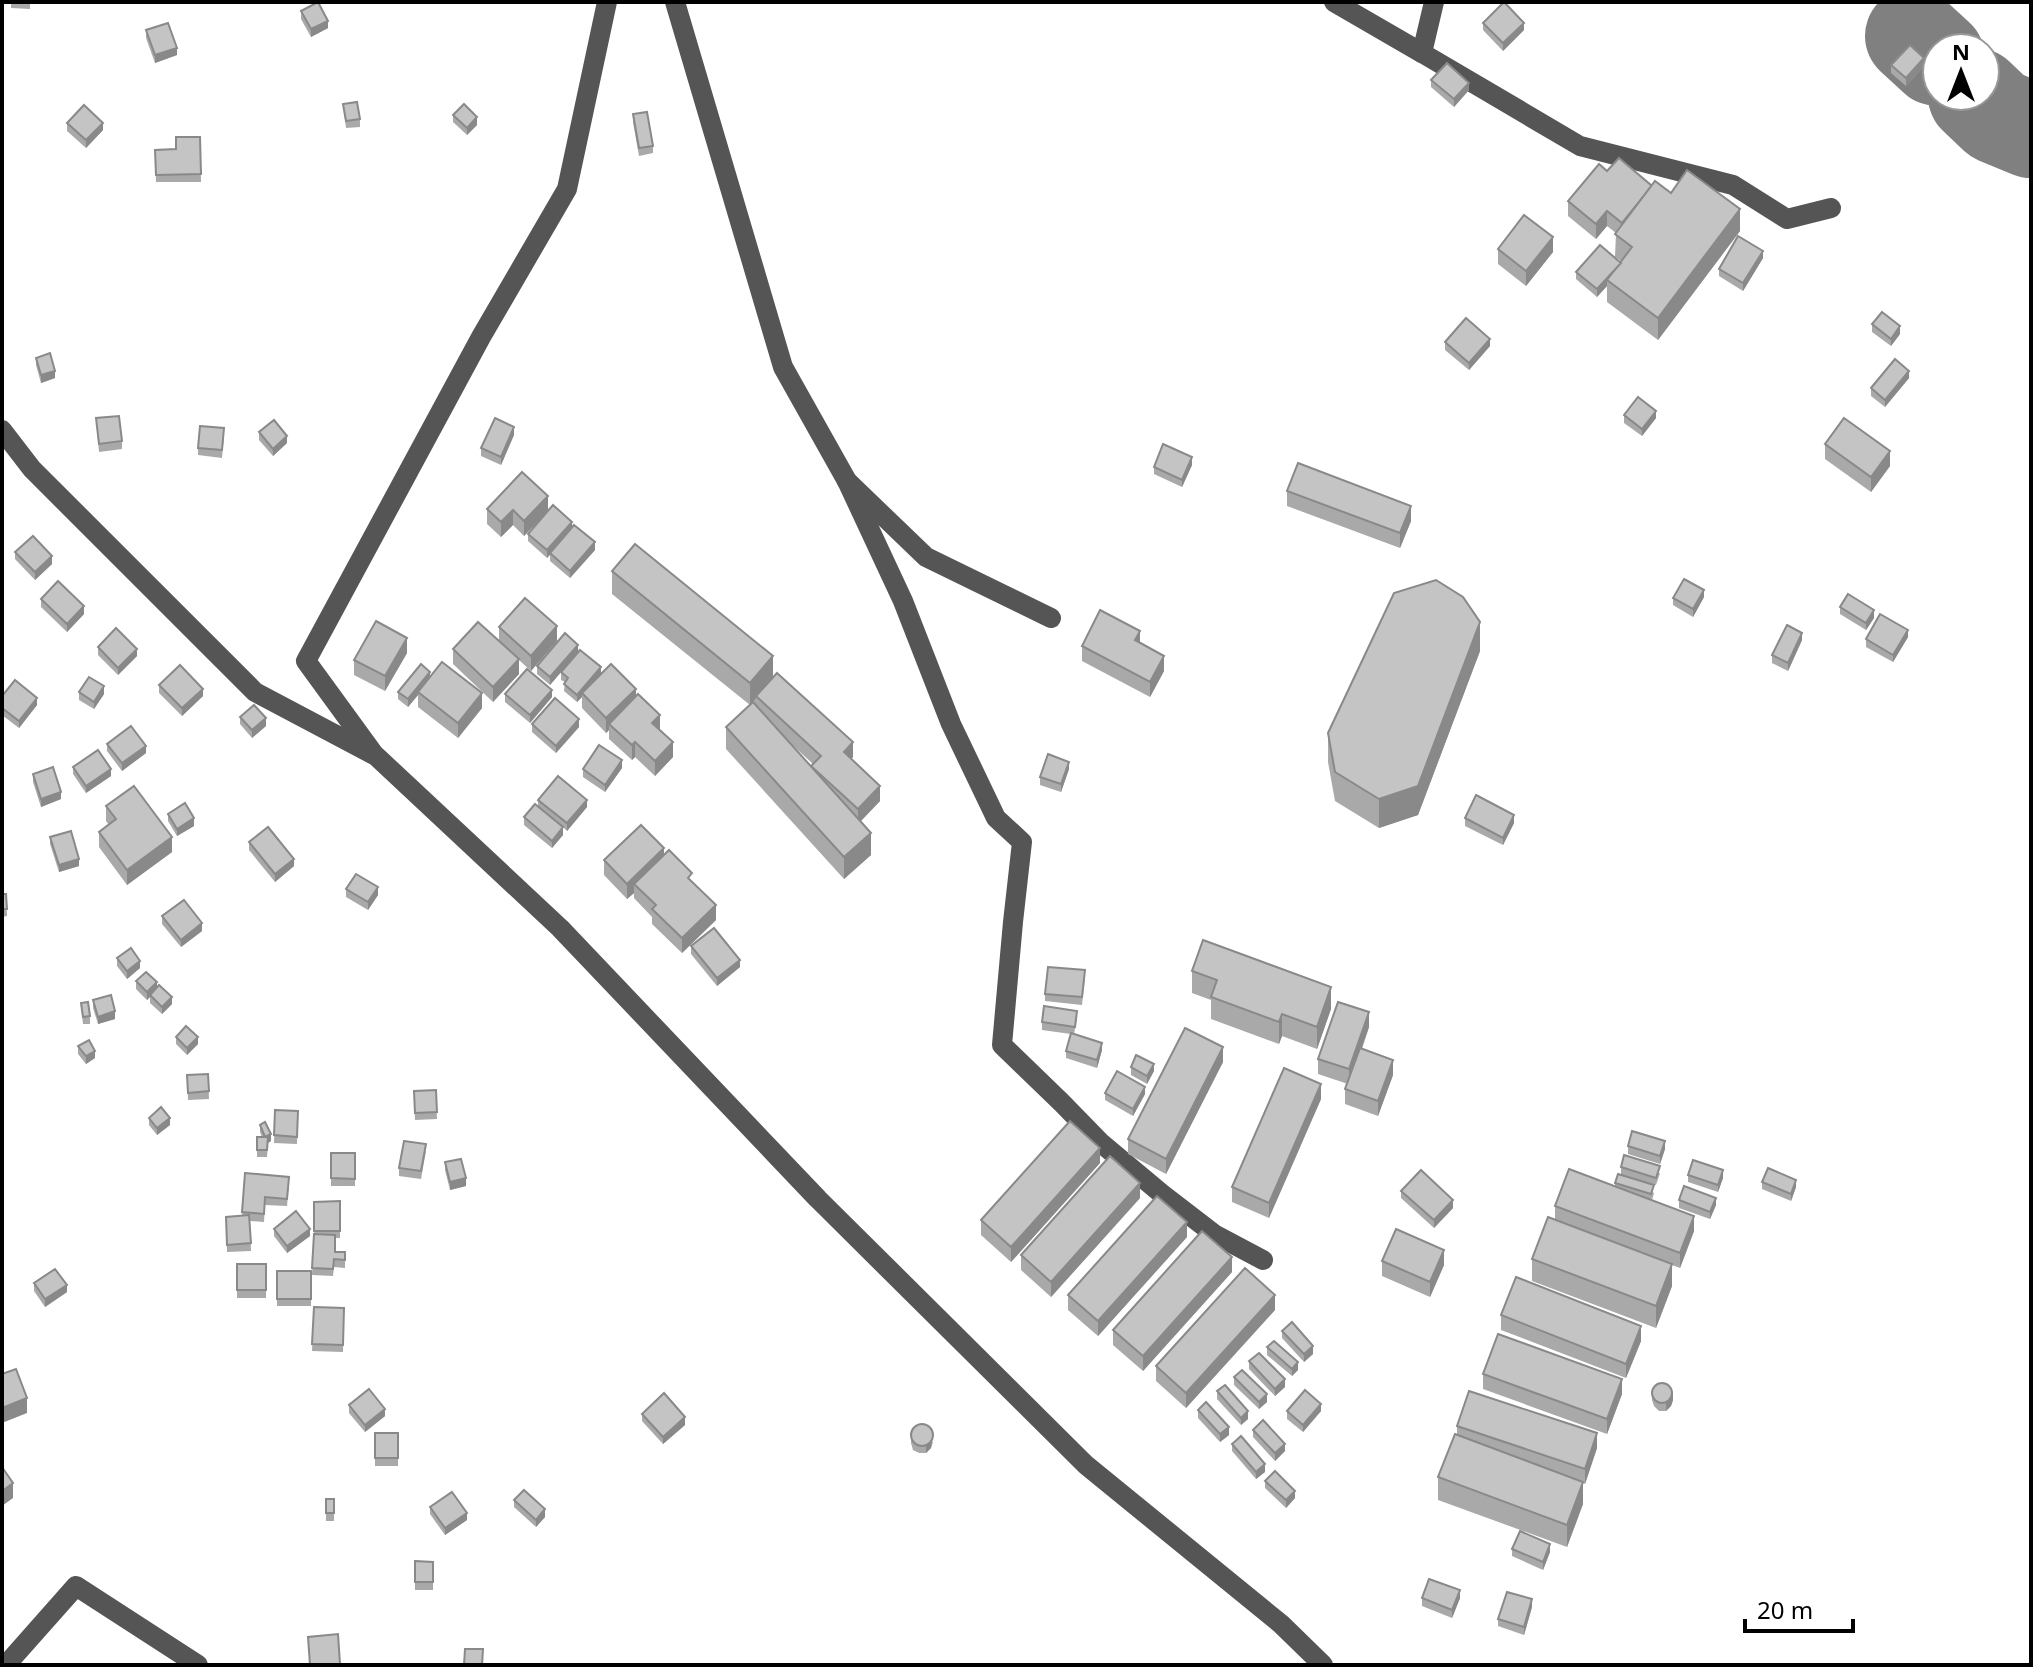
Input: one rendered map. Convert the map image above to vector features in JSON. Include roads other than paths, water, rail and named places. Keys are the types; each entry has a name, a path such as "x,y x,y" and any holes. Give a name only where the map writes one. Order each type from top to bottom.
{"street":[{"path":"607,2 567,189 481,337 306,661 376,756 560,928 818,1199 1086,1465 1281,1624 1323,1665"},
{"path":"675,2 783,367 847,481 903,601 951,724 996,818 1022,842 1002,1045 1101,1143 1150,1184 1214,1234 1263,1260"},
{"path":"1334,2 1580,146 1733,185 1787,219 1831,208"},
{"path":"1422,53 1434,2"},
{"path":"2,430 32,469 255,692 376,756"},
{"path":"847,481 926,557 1051,618"},
{"path":"6,1665 76,1586 198,1665"}]}
